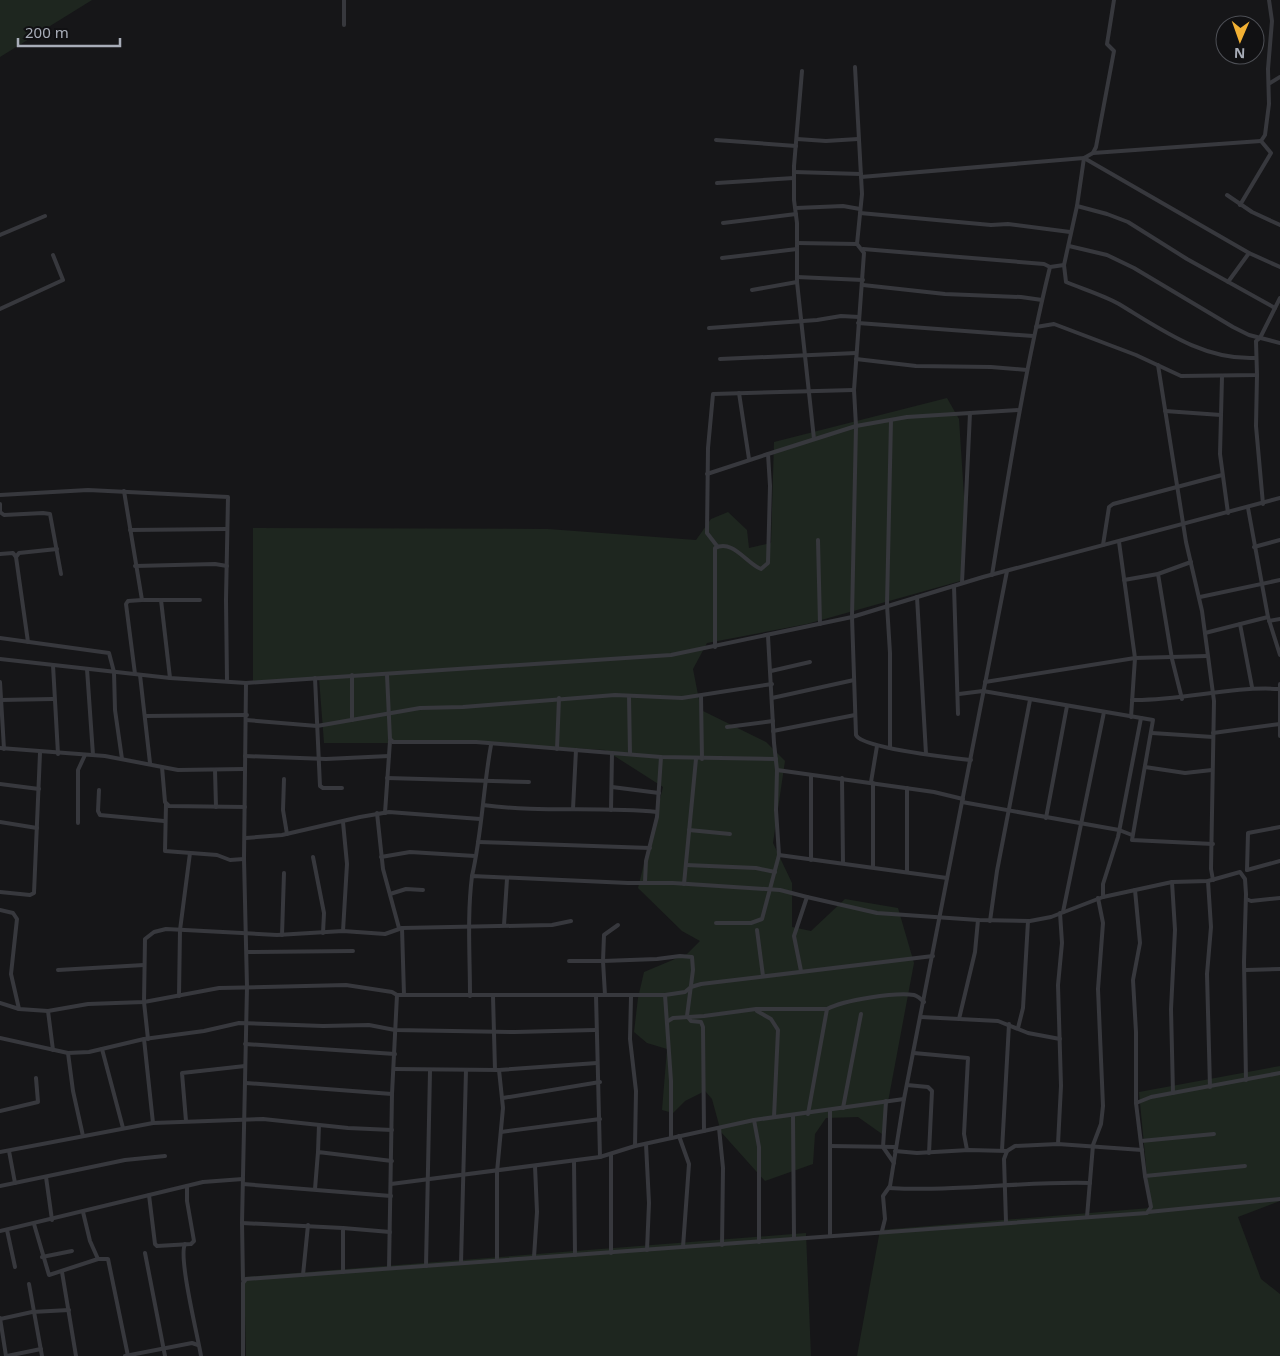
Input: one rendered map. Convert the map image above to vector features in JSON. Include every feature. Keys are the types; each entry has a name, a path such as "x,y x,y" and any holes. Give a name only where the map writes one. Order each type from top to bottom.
{"street":[{"path":"344,0 344,25"},
{"path":"1093,153 1096,147 1114,51 1107,44 1114,0"},
{"path":"1261,141 1265,135 1270,83 1268,69 1272,21 1270,0"},
{"path":"855,66 861,176 858,244"},
{"path":"802,71 794,172 797,277 814,439"},
{"path":"1270,83 1280,77"},
{"path":"798,139 826,141 858,140"},
{"path":"716,140 796,146"},
{"path":"794,172 861,176 1084,158 1093,153 1261,141"},
{"path":"1240,204 1271,153 1261,141"},
{"path":"1084,158 1077,206 1064,264 1066,282 1118,304 1146,323 1179,340 1234,359 1255,358"},
{"path":"1084,158 1249,253 1280,267"},
{"path":"717,183 794,178"},
{"path":"1227,195 1280,226"},
{"path":"796,208 843,206 860,211 991,225 1008,224 1070,232"},
{"path":"1077,206 1128,222 1274,308"},
{"path":"722,223 796,214"},
{"path":"0,235 45,216"},
{"path":"797,243 858,244 863,249 1044,264 1050,267 1064,264"},
{"path":"1069,246 1107,255 1134,268 1203,310 1249,335 1280,343"},
{"path":"722,258 797,249"},
{"path":"863,249 863,285 858,323 854,390 856,426 852,617 857,738 877,746 971,760"},
{"path":"1228,282 1249,253"},
{"path":"0,308 63,280 53,255"},
{"path":"992,575 1019,410 1033,336 1050,267"},
{"path":"797,277 863,280"},
{"path":"752,290 798,282"},
{"path":"863,285 945,294 1021,297 1042,300"},
{"path":"1262,504 1256,426 1256,340 1260,338 1280,298"},
{"path":"709,328 841,316 859,317"},
{"path":"858,323 1033,336"},
{"path":"1036,327 1054,324 1181,376 1222,377 1257,375"},
{"path":"720,359 856,353"},
{"path":"856,359 916,366 991,367 1027,370"},
{"path":"1158,365 1183,525 1200,597 1213,693 1213,844 1211,869 1213,880"},
{"path":"1222,377 1220,454 1228,513"},
{"path":"715,647 714,590 717,546 707,533 707,474 713,394 854,390"},
{"path":"739,392 749,459"},
{"path":"707,474 856,426 891,420 1019,410"},
{"path":"1165,411 1221,415"},
{"path":"962,584 970,413"},
{"path":"890,748 887,606 891,420"},
{"path":"717,546 733,549 760,569 767,566 770,486 768,454"},
{"path":"1103,545 1109,507 1113,504 1222,475"},
{"path":"0,495 88,490 227,496 229,502 226,529 228,681"},
{"path":"124,491 142,600"},
{"path":"0,659 170,678 246,683 671,655 852,617 992,575 1280,498"},
{"path":"0,504 0,512 8,515 43,512 50,514 61,574"},
{"path":"1248,508 1260,583 1268,619 1280,654"},
{"path":"130,530 226,529"},
{"path":"818,540 820,624"},
{"path":"1254,547 1280,540"},
{"path":"1119,542 1135,658 1131,717"},
{"path":"16,557 20,552 57,549"},
{"path":"0,554 11,553 16,557 28,642"},
{"path":"1124,580 1158,574 1192,562"},
{"path":"135,566 215,564 227,566"},
{"path":"882,1231 885,1219 883,1196 889,1188 894,1163 904,1099 1007,571"},
{"path":"1158,574 1172,659 1182,699"},
{"path":"1200,597 1280,580"},
{"path":"954,586 959,694 958,714"},
{"path":"917,597 926,754"},
{"path":"135,674 126,604 128,600 200,600"},
{"path":"161,600 170,678"},
{"path":"1205,633 1240,624 1280,619"},
{"path":"1240,624 1252,687"},
{"path":"716,923 760,921 764,915 780,855 777,817 777,770 768,636"},
{"path":"0,638 109,653 114,672 115,706 122,758"},
{"path":"985,682 1135,658 1172,659 1207,656"},
{"path":"771,671 810,662"},
{"path":"53,665 58,754"},
{"path":"86,669 94,755"},
{"path":"140,675 150,763"},
{"path":"352,675 352,720"},
{"path":"386,813 390,741 387,675"},
{"path":"315,678 321,788 342,788"},
{"path":"772,698 854,680"},
{"path":"0,682 2,748 40,753 122,758 178,770 245,769"},
{"path":"243,1356 242,1222 248,935 244,859 246,838 246,683"},
{"path":"145,716 246,717 317,726 420,708 463,707 559,698 701,696 772,684"},
{"path":"1280,684 1280,736"},
{"path":"1132,700 1182,699 1252,687 1279,689"},
{"path":"959,694 983,691 1153,720 1132,840 1134,842 1213,844"},
{"path":"629,696 630,754"},
{"path":"701,696 702,759"},
{"path":"557,749 559,698"},
{"path":"1,700 54,700"},
{"path":"990,921 997,871 1030,700"},
{"path":"1046,818 1067,706"},
{"path":"1058,1144 1060,1040 1058,985 1062,942 1062,912 1083,823 1104,712"},
{"path":"773,731 855,715"},
{"path":"1103,897 1103,884 1119,830 1141,718"},
{"path":"727,727 773,721"},
{"path":"1152,733 1213,735 1280,724"},
{"path":"390,741 476,742 491,745 702,759 776,759"},
{"path":"470,996 469,926 472,876 483,805 484,782 491,745"},
{"path":"873,867 872,783 877,746"},
{"path":"573,810 576,750"},
{"path":"0,892 30,895 34,893 40,753"},
{"path":"611,810 612,753"},
{"path":"78,823 78,770 85,755"},
{"path":"246,756 320,759 389,756"},
{"path":"645,882 658,812 661,757"},
{"path":"684,884 696,758"},
{"path":"162,766 166,804 164,821 165,851 217,855 230,860 244,859"},
{"path":"1145,767 1178,772 1212,770"},
{"path":"215,770 216,807"},
{"path":"777,770 907,788 1010,811 1119,830 1132,835"},
{"path":"810,775 811,860"},
{"path":"387,778 529,782"},
{"path":"842,778 843,863"},
{"path":"284,779 283,810 287,834"},
{"path":"0,784 39,789"},
{"path":"612,787 659,793"},
{"path":"907,788 907,872"},
{"path":"99,790 98,811 100,815 164,821"},
{"path":"166,804 174,807 245,807"},
{"path":"483,805 512,808 658,812"},
{"path":"246,838 270,838 377,813 480,819"},
{"path":"377,813 381,858 401,928 404,995"},
{"path":"0,822 37,828"},
{"path":"343,822 347,864 343,932"},
{"path":"1247,870 1248,832 1280,827"},
{"path":"689,830 730,834"},
{"path":"478,842 650,848"},
{"path":"381,858 410,852 475,856"},
{"path":"179,996 180,930 190,853"},
{"path":"780,855 947,878"},
{"path":"312,857 324,913 324,933"},
{"path":"472,876 645,882 770,889 870,913 990,921 1028,921 1062,912 1098,898 1172,882 1213,880 1280,861"},
{"path":"686,865 756,868 776,872"},
{"path":"1240,872 1245,879 1246,899 1246,1080"},
{"path":"282,935 284,873"},
{"path":"504,926 507,878"},
{"path":"1208,881 1211,927 1206,974 1210,1087"},
{"path":"1172,882 1175,930 1172,980 1173,1093"},
{"path":"390,894 406,890 423,890"},
{"path":"1135,890 1140,942 1132,980 1136,1032 1136,1103 1145,1176 1151,1207 1148,1212"},
{"path":"801,971 794,936 807,897"},
{"path":"1087,1217 1093,1145 1101,1124 1103,1106 1098,989 1104,922 1098,898"},
{"path":"1246,899 1251,901 1280,898"},
{"path":"0,910 13,912 17,919 11,974 19,1009"},
{"path":"959,1019 975,952 978,920"},
{"path":"153,1123 146,1039 144,965 145,939 154,932 180,930 248,935 343,932 385,934 401,928 552,925 571,921"},
{"path":"1018,1028 1023,1008 1028,921"},
{"path":"604,995 604,935 618,925"},
{"path":"757,930 763,976"},
{"path":"247,952 353,951"},
{"path":"569,961 689,956 693,959 687,1016 691,1021 701,1022 703,1027 704,1131"},
{"path":"0,1003 19,1009 48,1012 88,1004 112,1005 144,1002 215,989 346,985 392,992 397,995 604,995 631,997 684,992 691,987 763,976 921,959 933,956"},
{"path":"921,959 931,966"},
{"path":"58,970 144,965"},
{"path":"1246,970 1280,969"},
{"path":"389,1268 392,1094 397,995"},
{"path":"665,995 668,1021 670,1138"},
{"path":"668,1021 672,1018 687,1016 756,1010 827,1009 852,1000 899,995 914,995 924,1002"},
{"path":"493,996 497,1070 503,1098 498,1172 497,1260"},
{"path":"596,996 595,1030 600,1082 600,1157"},
{"path":"631,997 630,1039 636,1090 635,1146"},
{"path":"808,1114 827,1009"},
{"path":"756,1010 771,1019 778,1030 774,1117"},
{"path":"48,1012 53,1050"},
{"path":"843,1108 861,1014"},
{"path":"921,1017 998,1021 1028,1033 1060,1040"},
{"path":"0,1038 68,1053 102,1049 146,1039 246,1023 323,1026 369,1025 395,1030 595,1030"},
{"path":"1002,1150 1009,1024"},
{"path":"245,1044 394,1054"},
{"path":"102,1049 123,1128"},
{"path":"68,1053 73,1091 83,1136"},
{"path":"914,1053 968,1058 964,1134 967,1150"},
{"path":"394,1069 430,1071 497,1070 597,1063"},
{"path":"186,1121 182,1073 245,1066"},
{"path":"461,1263 466,1070"},
{"path":"426,1266 430,1071"},
{"path":"1136,1103 1173,1093 1280,1073"},
{"path":"0,1104 1,1111 38,1102 36,1078"},
{"path":"503,1098 600,1082"},
{"path":"246,1083 392,1094"},
{"path":"907,1085 928,1087 932,1091 929,1153"},
{"path":"391,1184 498,1172 600,1157 635,1146 754,1120 830,1111 904,1099"},
{"path":"886,1101 883,1147 894,1163"},
{"path":"830,1111 830,1235"},
{"path":"793,1116 794,1238"},
{"path":"0,1152 153,1123 186,1121 245,1119 392,1130"},
{"path":"501,1132 600,1119"},
{"path":"754,1120 759,1155 757,1207 759,1242"},
{"path":"315,1189 319,1125"},
{"path":"719,1128 723,1168 722,1245"},
{"path":"1141,1141 1214,1134"},
{"path":"679,1136 689,1164 683,1247"},
{"path":"646,1144 649,1203 647,1250"},
{"path":"830,1146 883,1147 929,1153 967,1150 1007,1150 1015,1146 1058,1144 1142,1150"},
{"path":"1006,1222 1004,1160 1007,1150"},
{"path":"8,1151 15,1183"},
{"path":"318,1152 392,1161"},
{"path":"611,1154 611,1253"},
{"path":"0,1186 125,1160 164,1156"},
{"path":"574,1161 575,1254"},
{"path":"534,1257 536,1212 535,1166"},
{"path":"1145,1176 1245,1166"},
{"path":"46,1177 52,1220"},
{"path":"0,1231 187,1186 243,1179"},
{"path":"889,1188 941,1188 1042,1182 1090,1183"},
{"path":"243,1184 391,1196"},
{"path":"149,1195 155,1244 160,1246 185,1244 194,1241 187,1201 187,1186"},
{"path":"243,1280 1087,1217 1280,1200"},
{"path":"83,1212 90,1241 98,1259"},
{"path":"242,1222 390,1232"},
{"path":"34,1224 47,1274 52,1275 98,1259 109,1261 127,1356 192,1343 197,1343 200,1347"},
{"path":"303,1275 308,1225"},
{"path":"343,1228 343,1272"},
{"path":"7,1230 15,1267"},
{"path":"185,1244 183,1250 185,1268 202,1356"},
{"path":"42,1257 72,1251"},
{"path":"145,1253 165,1356"},
{"path":"62,1272 76,1356"},
{"path":"29,1284 42,1356"},
{"path":"41,1349 6,1356 0,1319 35,1312 69,1310"}],"shaded area":[{"path":"0,0 92,0 0,57"},
{"path":"947,398 959,419 965,511 964,580 807,624 707,643 693,669 701,710 766,742 785,761 773,843 792,883 792,927 811,931 845,899 898,908 914,963 882,1134 858,1117 826,1118 815,1134 813,1164 765,1181 721,1132 712,1099 705,1091 685,1101 673,1113 662,1110 667,1049 647,1043 634,1032 638,998 644,972 687,954 700,941 682,931 638,888 663,787 605,750 482,743 324,743 319,678 253,682 253,528 548,529 696,540 711,519 728,512 747,530 749,548 771,543 774,442"},
{"path":"1280,1066 1280,1201 1238,1217 1261,1279 1280,1294 1280,1356 857,1356 880,1230 1150,1208 1139,1092"},
{"path":"806,1233 811,1356 246,1356 244,1277"}]}
